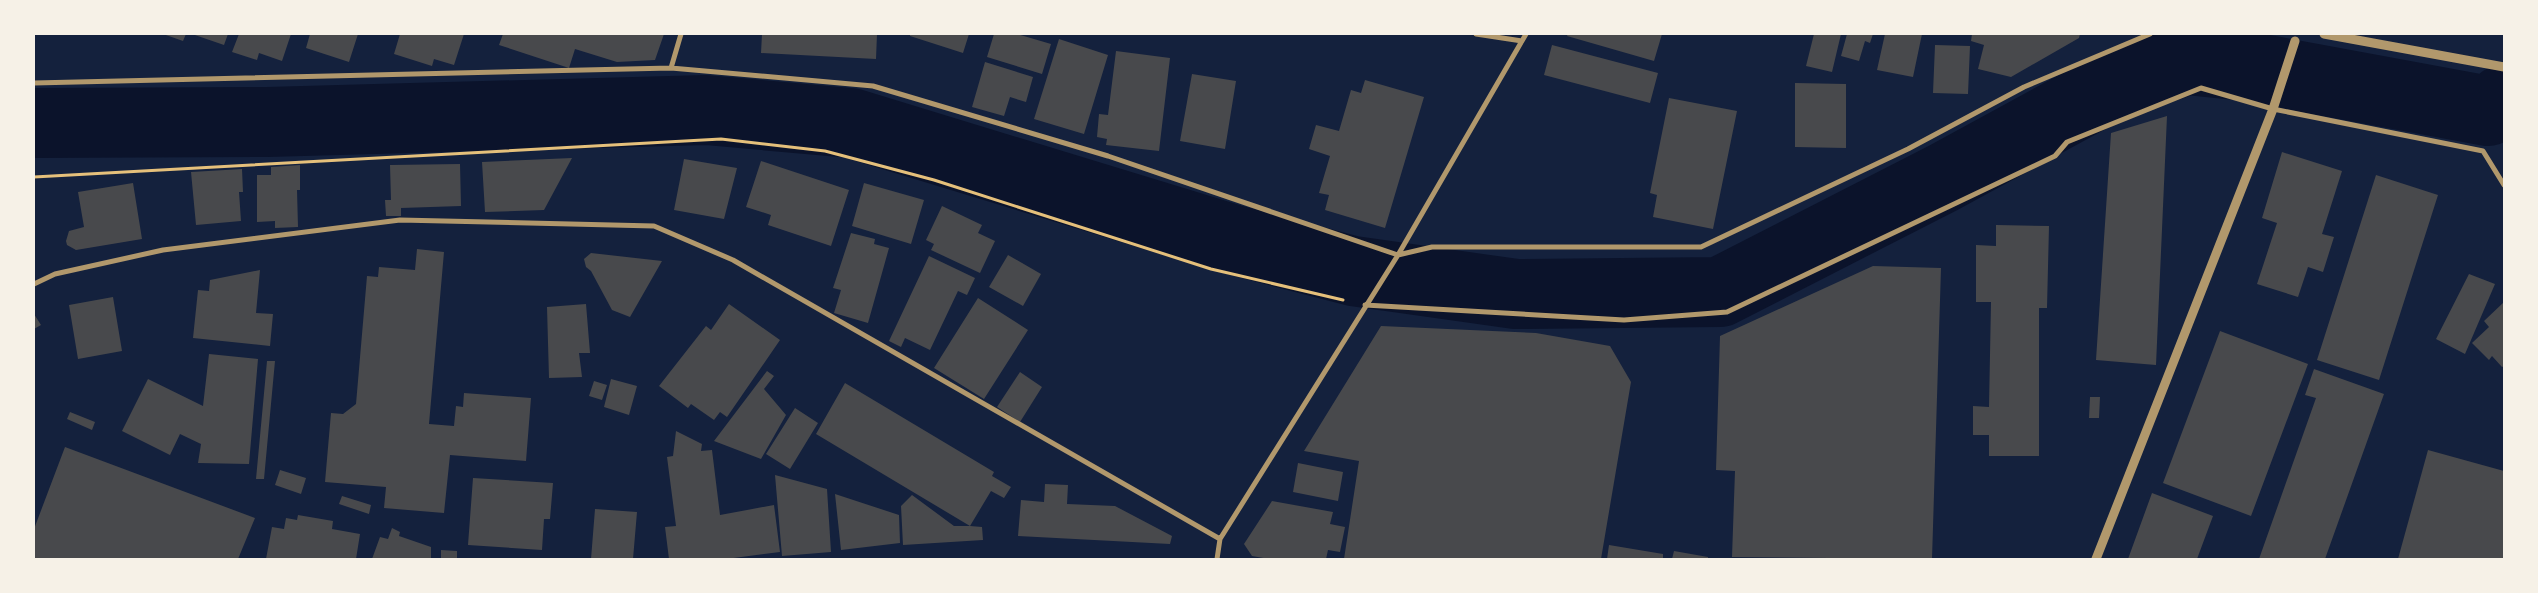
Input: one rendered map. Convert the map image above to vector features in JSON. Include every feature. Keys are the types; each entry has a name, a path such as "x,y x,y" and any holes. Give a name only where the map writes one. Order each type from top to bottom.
{"street":[{"path":"671,68 681,34"},
{"path":"1476,34 1522,41"},
{"path":"1217,559 1220,540 1365,305 1398,255 1526,34"},
{"path":"34,83 671,68 873,86 1108,156 1398,255 1432,247 1701,247 1908,149 2024,87 2150,34"},
{"path":"2324,34 2504,67"},
{"path":"2096,559 2273,109 2296,37"},
{"path":"1365,305 1624,320 1726,312 2055,156 2067,142 2201,88 2273,109 2483,151 2504,185"},
{"path":"34,284 54,274 163,250 400,220 654,226 733,260 1220,540"}],"path":[{"path":"34,177 721,139 825,151 934,180 1211,269 1365,305"}],"building":[{"path":"163,34 186,34 183,41"},
{"path":"192,34 228,34 224,45"},
{"path":"239,34 291,34 282,61 259,53 257,60 232,52"},
{"path":"310,34 358,34 349,62 306,48"},
{"path":"400,34 464,34 454,65 434,59 432,66 394,54"},
{"path":"503,34 664,34 655,60 617,62 575,49 569,68 499,45"},
{"path":"762,34 877,34 876,59 761,53"},
{"path":"910,34 969,34 963,53 910,36"},
{"path":"994,34 1017,34 1051,44 1042,74 987,57"},
{"path":"1568,34 1662,34 1654,61 1567,36"},
{"path":"1814,34 1841,34 1832,72 1806,66"},
{"path":"1847,34 1873,34 1870,43 1865,41 1859,61 1841,56"},
{"path":"1885,34 1922,34 1913,77 1877,70"},
{"path":"1972,34 2080,34 2079,38 2011,77 1978,69 1984,45 1971,41"},
{"path":"1059,39 1108,55 1084,134 1034,119"},
{"path":"1552,45 1658,73 1650,103 1544,75"},
{"path":"1935,45 1970,46 1968,94 1933,93"},
{"path":"1116,51 1170,58 1159,151 1106,145 1107,139 1097,137 1099,114 1108,115"},
{"path":"985,62 1033,77 1026,102 1010,97 1004,116 972,107"},
{"path":"1192,74 1236,81 1225,149 1180,141"},
{"path":"1365,80 1424,97 1385,228 1325,210 1329,195 1319,193 1330,156 1309,149 1316,125 1339,131 1351,90 1361,93"},
{"path":"1795,83 1846,84 1846,148 1795,147"},
{"path":"1669,98 1737,111 1713,229 1653,217 1657,195 1650,193"},
{"path":"2167,116 2156,365 2096,360 2111,133"},
{"path":"2282,152 2342,171 2322,234 2334,237 2323,272 2308,267 2298,297 2257,284 2277,223 2262,218"},
{"path":"572,158 544,210 485,212 482,162"},
{"path":"684,159 737,168 724,219 674,210"},
{"path":"761,161 849,190 831,246 768,225 771,215 746,207"},
{"path":"460,164 461,206 401,208 401,216 386,216 385,200 391,200 390,165"},
{"path":"300,165 300,190 297,190 298,227 275,228 275,221 257,222 257,175 271,175 271,167"},
{"path":"242,169 243,192 239,192 241,221 196,225 191,172"},
{"path":"2376,175 2438,195 2379,380 2317,360"},
{"path":"133,183 142,239 76,250 67,245 66,241 69,231 84,227 78,192"},
{"path":"864,183 924,200 911,244 852,226"},
{"path":"942,206 982,225 978,233 995,241 980,273 931,250 934,244 926,240"},
{"path":"1996,225 2049,226 2047,308 2039,308 2039,456 1989,456 1989,435 1973,435 1973,406 1989,407 1991,302 1976,302 1976,245 1996,246"},
{"path":"851,233 875,239 874,244 889,248 868,323 834,313 841,290 833,288"},
{"path":"417,249 444,252 429,424 454,426 456,406 463,407 464,393 531,398 526,461 450,455 444,513 384,508 386,487 325,482 331,413 343,414 356,404 367,276 378,277 379,267 415,270"},
{"path":"591,253 662,261 630,317 612,310 591,271 586,267 584,259"},
{"path":"1008,255 1041,274 1023,306 989,287"},
{"path":"929,256 975,278 967,295 958,291 930,350 905,338 901,347 889,341"},
{"path":"1873,266 1941,268 1932,559 1732,557 1735,471 1716,470 1720,336"},
{"path":"260,270 256,313 273,314 270,346 193,338 198,290 209,291 210,280"},
{"path":"2469,274 2495,284 2465,354 2436,339"},
{"path":"113,297 122,351 78,359 69,305"},
{"path":"978,298 1028,330 984,399 934,368"},
{"path":"2504,302 2504,366 2502,367 2492,356 2489,360 2472,343 2489,327 2484,321"},
{"path":"586,304 590,353 579,353 582,377 549,378 547,307"},
{"path":"729,304 780,340 727,417 720,412 714,420 691,404 688,408 659,386 706,326 711,330"},
{"path":"34,314 41,325 34,329"},
{"path":"1381,326 1536,333 1610,346 1631,382 1601,559 1344,559 1359,461 1304,451"},
{"path":"2220,331 2308,364 2251,516 2163,483"},
{"path":"209,354 258,359 249,464 198,463 201,444 180,434 170,455 122,431 148,379 203,406"},
{"path":"267,361 275,361 264,479 256,479"},
{"path":"2314,369 2384,394 2325,559 2259,559 2316,398 2305,395"},
{"path":"767,371 774,376 764,389 786,415 761,459 714,441"},
{"path":"1020,372 1042,387 1020,422 997,407"},
{"path":"611,379 637,386 629,415 604,407"},
{"path":"594,381 607,385 602,400 589,396"},
{"path":"845,383 994,472 992,476 1011,487 1004,498 991,491 970,526 816,434"},
{"path":"2090,397 2100,397 2099,418 2089,418"},
{"path":"795,408 818,423 790,469 766,454"},
{"path":"70,412 95,422 92,430 67,419"},
{"path":"676,431 702,444 701,451 712,450 720,515 774,505 780,552 726,559 669,559 665,527 676,526 667,457 673,456"},
{"path":"65,447 255,518 238,559 34,559 34,529"},
{"path":"2428,450 2504,471 2504,559 2398,559"},
{"path":"1298,463 1343,472 1338,501 1293,492"},
{"path":"280,470 306,478 301,494 275,485"},
{"path":"775,475 827,489 831,552 782,556"},
{"path":"473,478 553,483 550,519 544,519 542,550 468,545"},
{"path":"1045,484 1068,485 1067,504 1115,506 1172,536 1170,544 1018,536 1021,500 1044,502"},
{"path":"2152,493 2213,516 2197,559 2128,559"},
{"path":"835,494 899,515 900,543 841,550"},
{"path":"912,495 954,526 982,527 983,540 903,545 901,506"},
{"path":"342,496 371,505 369,514 339,504"},
{"path":"1272,501 1333,512 1330,524 1345,527 1340,552 1328,550 1326,559 1269,559 1252,556 1244,544"},
{"path":"595,509 637,512 633,559 591,559"},
{"path":"298,515 333,521 332,529 360,534 356,559 266,559 272,527 284,529 286,518 297,520"},
{"path":"392,528 400,532 399,536 431,547 431,559 372,559 380,537 388,539"},
{"path":"1609,545 1663,554 1663,559 1607,559"},
{"path":"441,550 457,551 457,559 441,559"},
{"path":"1674,551 1708,557 1708,559 1672,559"}],"waterway":[{"path":"34,123 267,122 706,110 851,123 1231,239 1353,271 1516,294 1720,292 1943,178 2115,84 2187,60 2245,66 2488,111 2504,99"}]}
